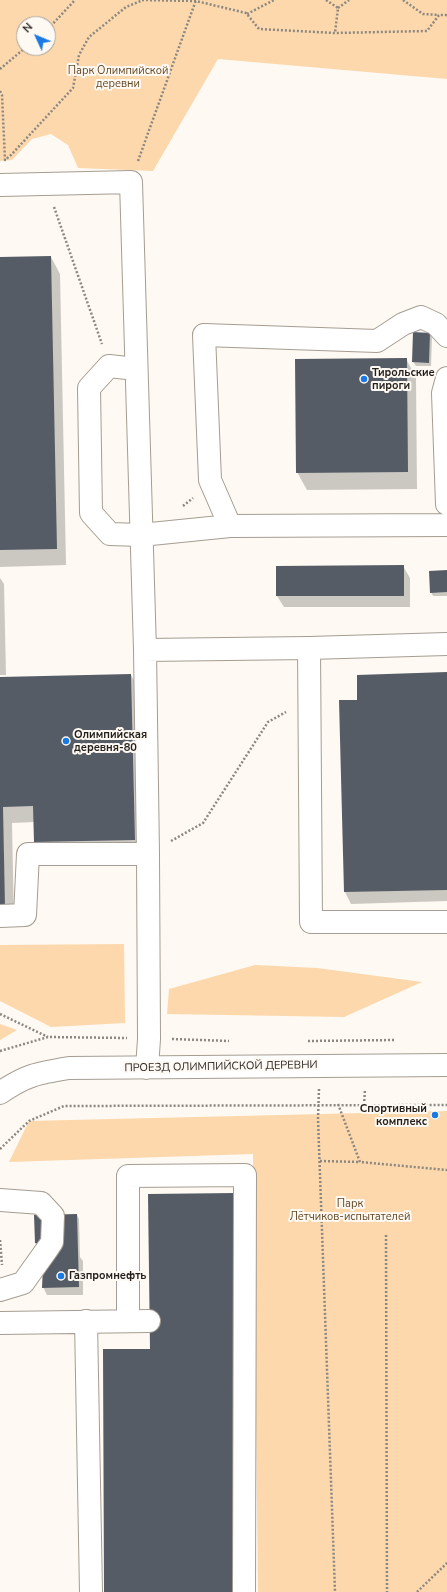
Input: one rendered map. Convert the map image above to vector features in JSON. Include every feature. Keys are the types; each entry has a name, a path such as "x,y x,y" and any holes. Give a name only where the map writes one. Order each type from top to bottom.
{"street":[{"path":"0,185 131,182 145,650 149,1038 147,1068"},
{"path":"230,526 210,480 204,335 377,341 403,324 421,317 436,324 447,336"},
{"path":"136,369 109,366 89,388 91,513 110,534 141,535 230,526 447,525"},
{"path":"447,378 443,393 447,504"},
{"path":"145,650 309,648 447,644"},
{"path":"309,648 311,922 447,922"},
{"path":"0,916 25,915 28,854 148,854"},
{"name":"ПРОЕЗД ОЛИМПИЙСКОЙ ДЕРЕВНИ","path":"0,1093 14,1083 35,1073 69,1068 447,1065"},
{"path":"128,1320 128,1176 245,1175 244,1592"},
{"path":"0,1200 41,1203 53,1216 52,1242 23,1283 0,1290"},
{"path":"0,1323 128,1320 149,1321"},
{"path":"86,1322 91,1592"}],"path":[{"path":"56,20 75,0"},
{"path":"0,91 2,95 5,160 73,88 79,55 89,37 126,7 143,0 196,0 246,14 259,29 335,33 427,31 439,14"},
{"path":"131,182 196,0"},
{"path":"246,14 274,0"},
{"path":"326,0 338,8"},
{"path":"335,33 338,8 348,0"},
{"path":"403,0 423,14 447,15"},
{"path":"0,69 16,56"},
{"path":"46,184 109,366"},
{"path":"148,854 203,823 268,722 309,700"},
{"path":"0,1014 48,1037"},
{"path":"338,1104 360,1162"},
{"path":"0,1149 29,1121 64,1106 318,1107 338,1104 447,1105"},
{"path":"318,1107 335,1592"},
{"path":"320,1161 360,1162 447,1170"},
{"path":"386,1235 387,1592"},
{"path":"417,1592 447,1563"}],"green space":[{"name":"Парк Олимпийской деревни","path":"0,0 447,0 447,79 218,59 153,171 78,168 68,145 51,134 32,139 12,160 0,161"},
{"path":"124,944 125,1023 51,1027 0,1001 0,945"},
{"path":"255,965 317,968 422,982 344,1017 167,1014 169,989"},
{"path":"0,1024 17,1030 0,1040"},
{"name":"Парк Лётчиков-испытателей","path":"447,1111 447,1592 258,1592 253,1154 9,1162 29,1121"}],"building":[{"path":"51,256 57,549 0,550 0,257"},
{"path":"413,332 430,333 429,363 412,362"},
{"path":"407,358 408,472 296,473 295,359"},
{"path":"404,565 404,596 276,596 276,566"},
{"path":"447,570 447,592 430,593 429,571"},
{"path":"447,672 447,890 344,892 339,700 357,700 357,675"},
{"name":"Олимпийская деревня-80","path":"131,674 135,840 34,842 33,806 3,807 5,907 0,907 0,677"},
{"path":"235,1193 239,1592 104,1592 103,1349 150,1349 148,1194"},
{"path":"77,1214 79,1287 42,1288 43,1266 59,1252 35,1243 34,1215"}],"place":[{"name":"Тирольские пироги","path":"364,379"},
{"name":"Олимпийская деревня-80","path":"66,741"},
{"name":"Спортивный комплекс","path":"435,1115"},
{"name":"Газпромнефть","path":"61,1276"}]}
